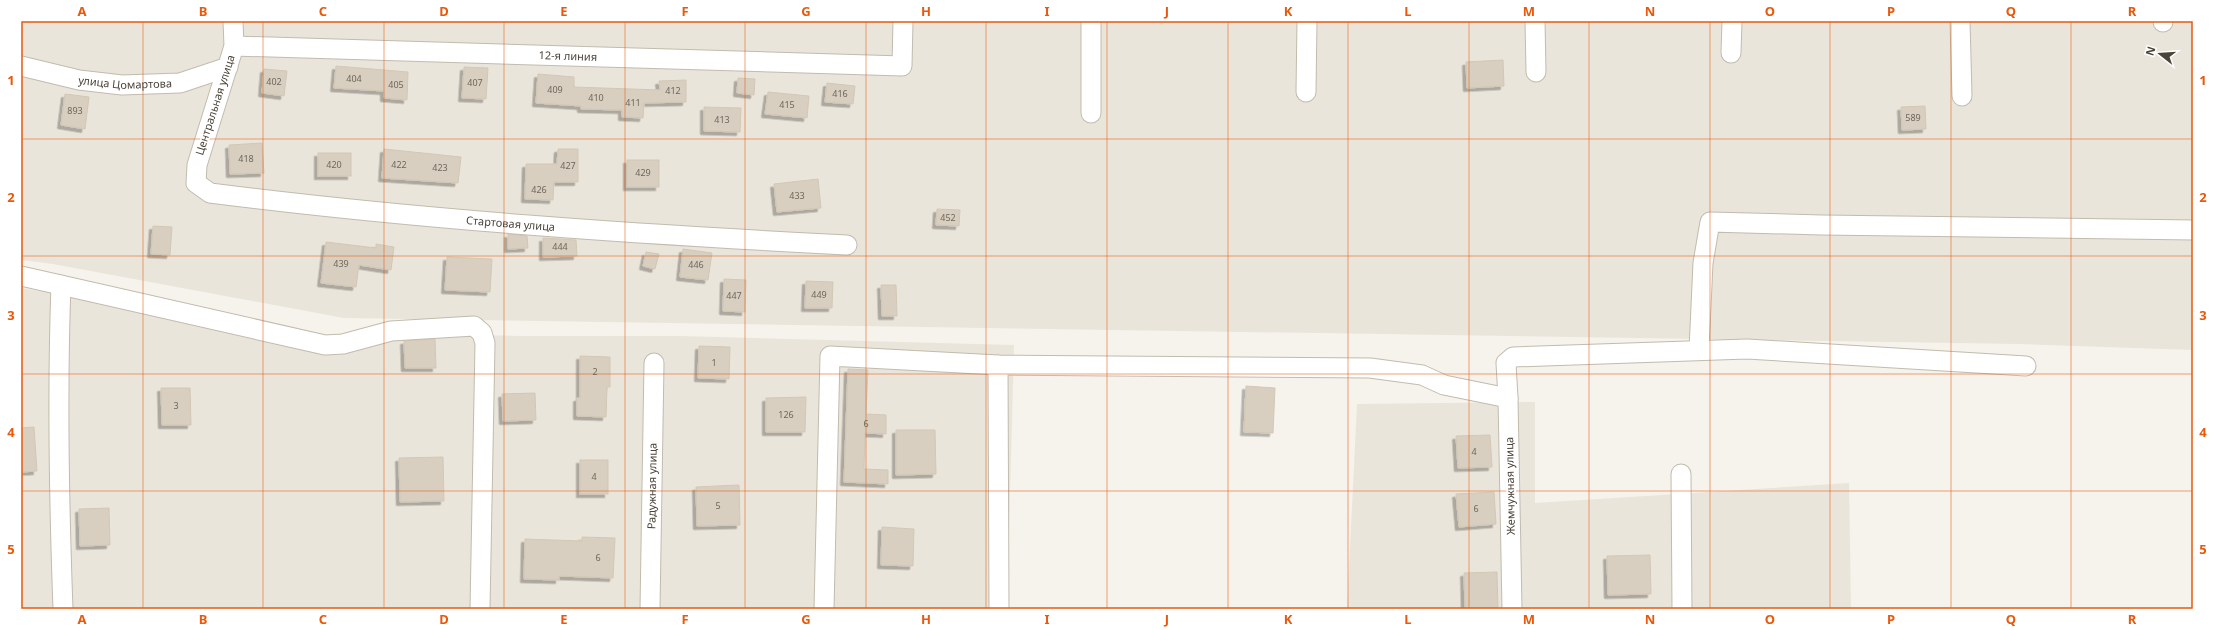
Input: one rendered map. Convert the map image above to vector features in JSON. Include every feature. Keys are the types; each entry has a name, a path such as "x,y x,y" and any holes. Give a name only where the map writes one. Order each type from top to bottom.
{"street":[{"name":"Центральная улица","path":"196,165 234,46 233,21"},
{"name":"12-я линия","path":"234,46 902,66 903,21"},
{"path":"1091,21 1091,113"},
{"path":"1306,21 1306,92"},
{"path":"1535,21 1536,72"},
{"path":"1731,53 1732,21"},
{"path":"1960,21 1962,96"},
{"name":"улица Цомартова","path":"21,66 79,80 122,85 180,83 228,67"},
{"name":"Стартовая улица","path":"196,165 196,183 210,193 329,208 676,236 847,246"},
{"path":"2026,366 1748,349 1699,350 1703,263 1710,222 2193,230"},
{"path":"21,276 326,345 344,344 391,331 474,326 482,333 484,344 480,609"},
{"path":"61,285 58,393 59,500 64,609"},
{"name":"Жемчужная улица","path":"1512,609 1506,363 1513,357 1699,350"},
{"path":"824,609 830,356 998,365 1370,368 1422,375 1444,385 1508,398"},
{"name":"Радужная улица","path":"650,609 654,363"},
{"path":"998,365 999,609"},
{"path":"1682,474 1682,609"}],"shaded area":[{"path":"21,21 2193,21 2193,350 2019,344 344,318 53,264 21,260"},
{"path":"21,288 83,298 320,347 394,333 521,336 680,336 1014,345 1007,609 21,609"},
{"path":"1535,402 1535,503 1849,483 1851,609 1347,609 1357,404"}],"building":[{"path":"1503,60 1504,86 1467,88 1466,62"},
{"path":"336,66 408,72 407,100 384,98 384,91 334,88"},
{"path":"464,67 488,68 486,99 462,98"},
{"path":"264,69 287,71 284,96 262,93"},
{"path":"538,74 574,77 574,87 660,90 659,81 686,80 686,102 644,103 643,118 622,117 622,110 581,109 581,106 536,103"},
{"path":"738,78 755,79 754,95 737,93"},
{"path":"827,83 855,86 853,104 825,102"},
{"path":"768,92 809,96 807,118 765,114"},
{"path":"65,94 89,97 85,129 61,125"},
{"path":"1925,106 1926,129 1902,130 1901,107"},
{"path":"704,107 741,108 740,132 704,131"},
{"path":"262,143 264,173 230,174 229,145"},
{"path":"384,149 461,157 458,183 382,178"},
{"path":"558,149 578,149 578,182 554,182 553,200 525,199 526,164 557,164"},
{"path":"318,153 351,153 351,176 318,176"},
{"path":"627,160 659,160 659,187 627,187"},
{"path":"818,179 821,208 777,212 774,184"},
{"path":"937,209 960,210 959,226 936,225"},
{"path":"153,226 172,227 170,255 151,254"},
{"path":"508,234 527,236 528,248 508,249"},
{"path":"543,238 576,240 577,256 543,257"},
{"path":"326,242 376,248 376,244 394,247 391,270 359,265 356,287 321,283"},
{"path":"683,249 712,253 708,280 680,277"},
{"path":"646,252 659,254 655,269 643,266"},
{"path":"447,257 492,259 490,292 445,290"},
{"path":"724,279 746,280 745,312 723,311"},
{"path":"806,281 833,282 832,308 805,308"},
{"path":"881,285 896,285 897,316 882,316"},
{"path":"435,339 436,368 405,368 404,341"},
{"path":"699,346 730,347 729,379 698,378"},
{"path":"580,356 610,357 610,387 607,387 606,417 577,416 577,398 580,398"},
{"path":"848,369 868,370 866,414 886,415 886,434 865,433 864,469 888,470 888,484 844,482"},
{"path":"1246,386 1275,388 1273,433 1244,432"},
{"path":"161,388 190,388 191,425 162,425"},
{"path":"535,393 536,420 503,421 502,394"},
{"path":"806,397 805,432 766,432 766,398"},
{"path":"34,427 37,471 21,472 21,428"},
{"path":"896,430 935,430 936,474 896,475"},
{"path":"1490,435 1492,467 1458,468 1456,436"},
{"path":"443,457 444,501 400,502 399,458"},
{"path":"580,460 608,460 608,494 580,494"},
{"path":"739,485 740,525 697,526 696,487"},
{"path":"1494,492 1496,524 1459,527 1456,494"},
{"path":"109,508 110,545 80,546 79,509"},
{"path":"882,527 914,529 913,566 881,565"},
{"path":"582,537 615,538 613,578 559,576 559,580 524,579 525,539 582,541"},
{"path":"1650,555 1651,594 1608,595 1607,556"},
{"path":"1497,572 1498,609 1465,609 1464,573"}]}
